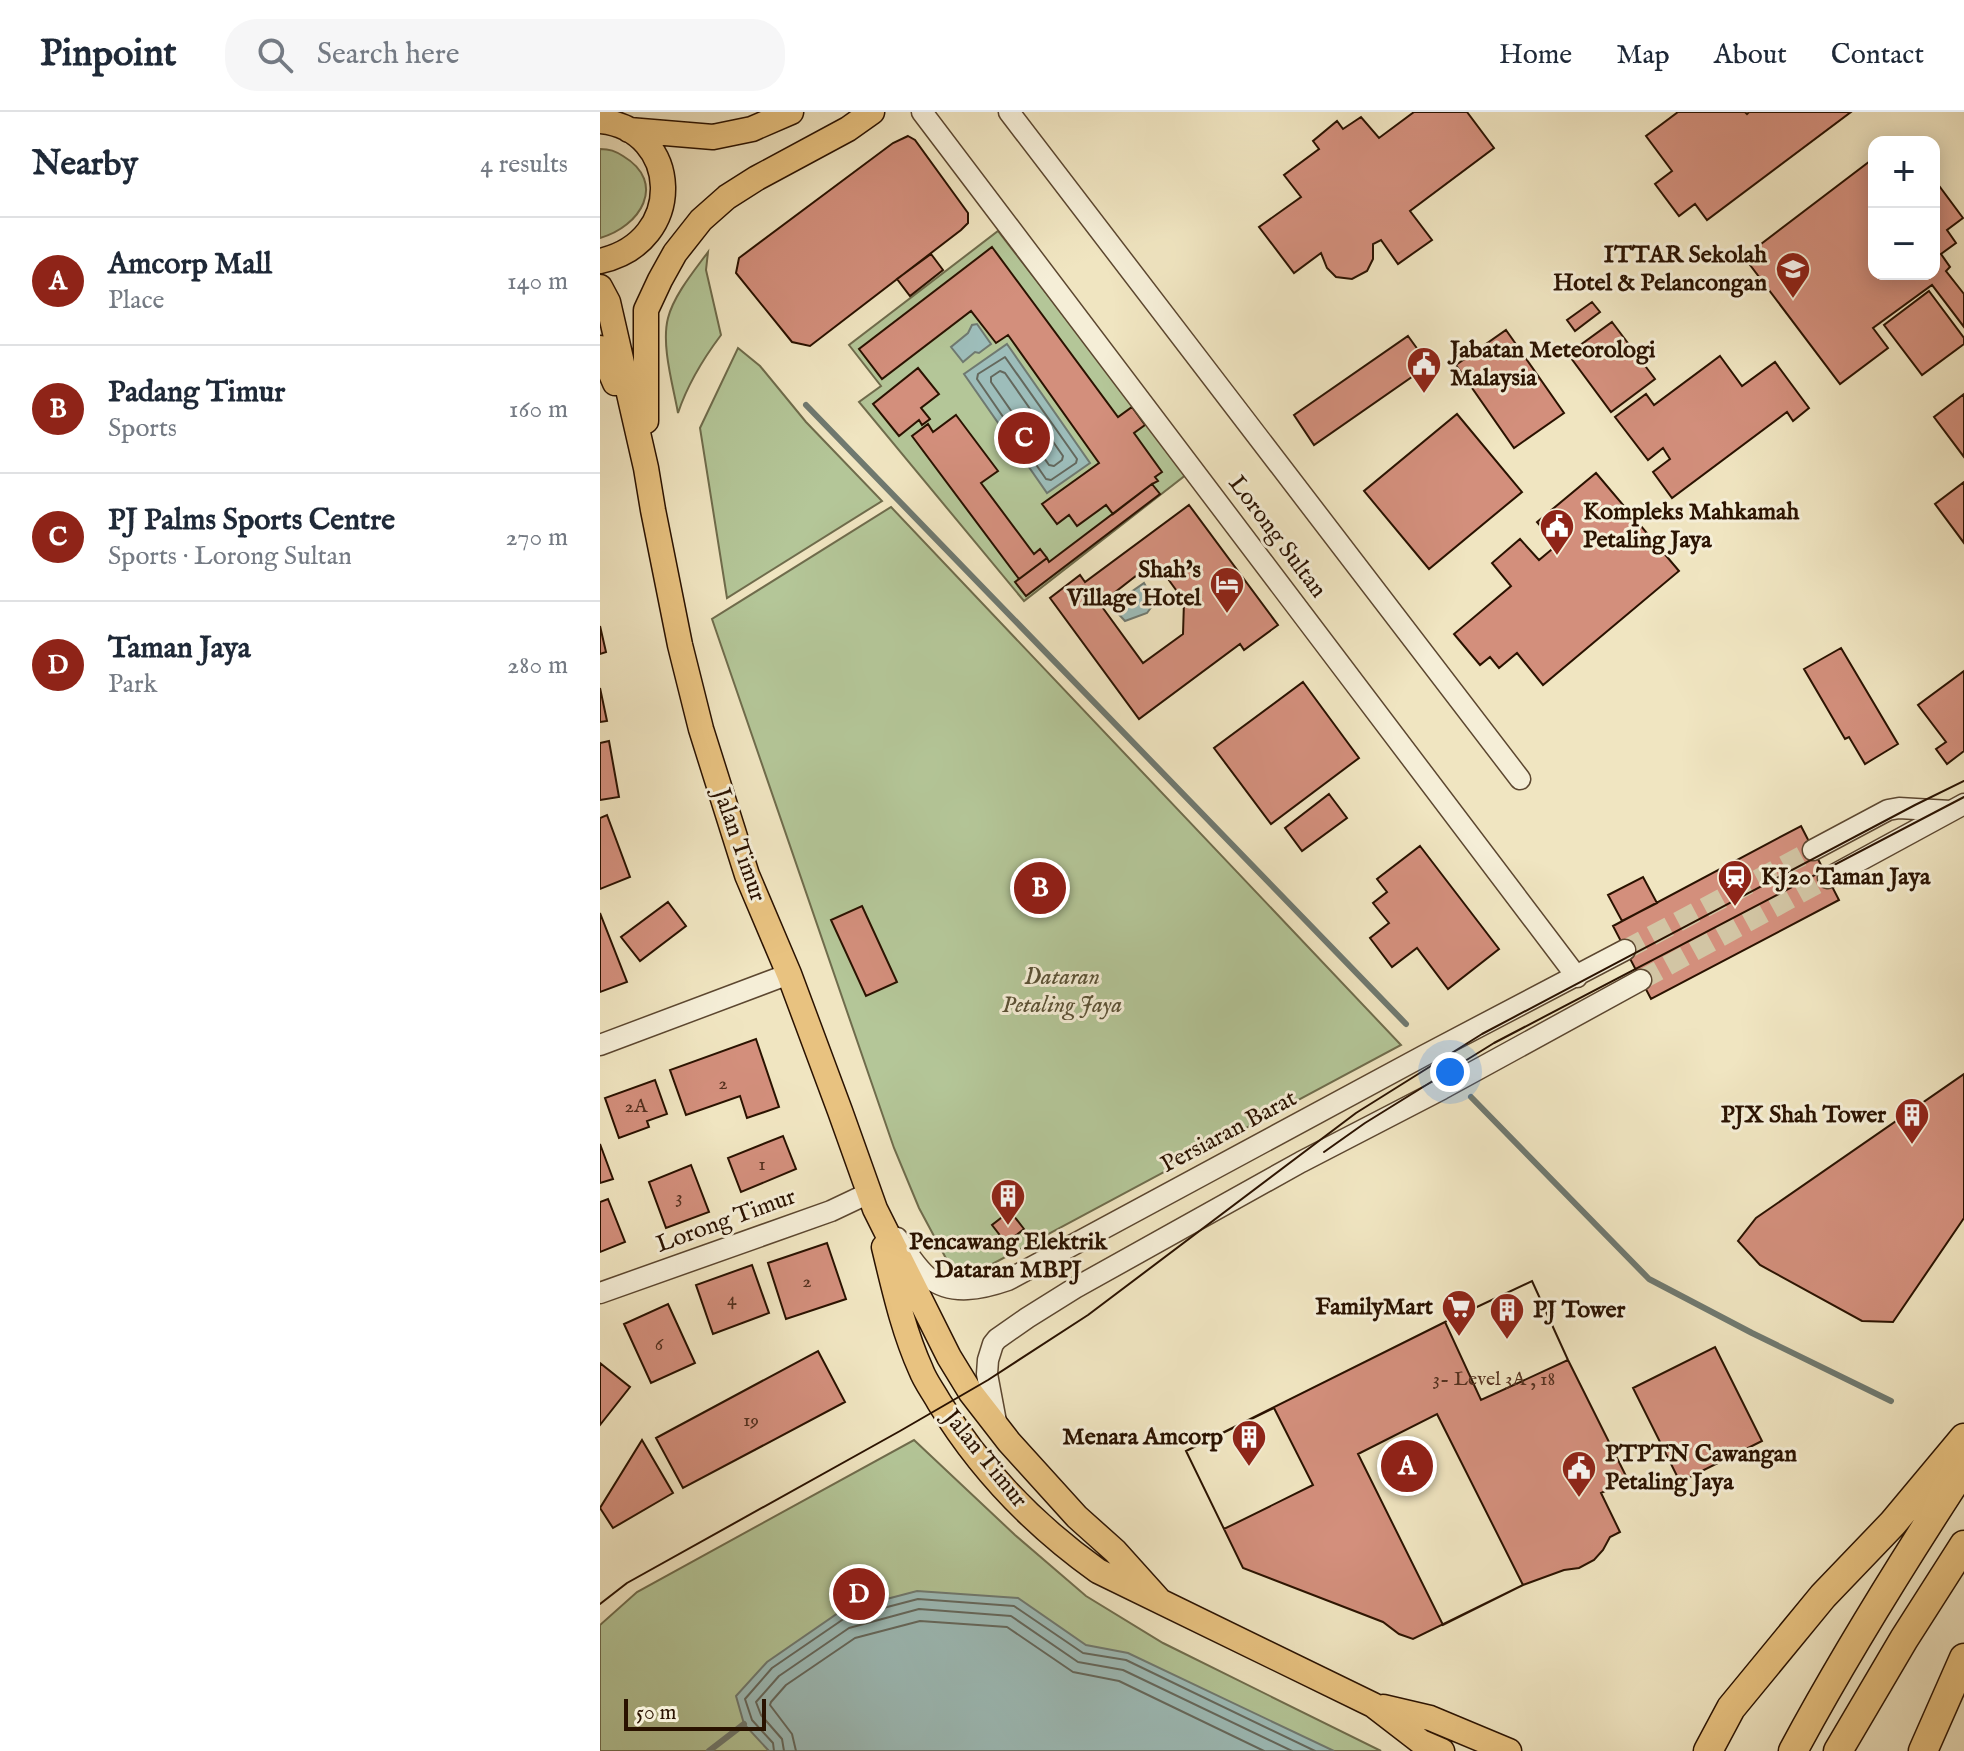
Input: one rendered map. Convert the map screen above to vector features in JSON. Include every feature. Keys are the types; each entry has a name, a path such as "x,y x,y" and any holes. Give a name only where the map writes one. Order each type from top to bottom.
{"highway":[{"path":"1708,1751 1731,1708 1823,1596 1893,1523 1964,1438"},
{"path":"1793,1751 1906,1558 1964,1468"},
{"path":"1838,1751 1964,1545"},
{"path":"1923,1751 1964,1658"}],"main road":[{"path":"629,130 713,137 752,129 791,112"},
{"name":"Jalan Timur","path":"646,468 646,310 675,253 701,220 727,197 848,129 872,112"},
{"path":"600,121 629,130 643,141 654,155 664,188 656,223 646,237 633,249 600,261"},
{"name":"Jalan Timur","path":"600,287 608,302 646,468 680,645 701,729 747,875 789,974 872,1201 904,1324 922,1372 954,1426 1027,1513 1098,1571 1373,1705 1421,1742 1442,1751"},
{"path":"600,348 646,468"},
{"name":"Jalan Timur","path":"872,1201 949,1357 971,1393 1009,1442 1077,1517 1115,1551 1160,1601"},
{"name":"Jalan Timur","path":"1373,1705 1430,1718 1509,1751"}],"street":[{"name":"Lorong Sultan","path":"922,112 935,121 1577,977"},
{"name":"Lorong Sultan","path":"1009,112 1520,779"},
{"path":"1813,850 1888,810 1957,807"},
{"path":"1828,878 1957,807"},
{"name":"Persiaran Barat","path":"872,1201 927,1277 942,1286 970,1290 1008,1280 1625,950"},
{"path":"600,1045 789,974"},
{"path":"997,1427 987,1374 988,1360 997,1339 1027,1318 1301,1162 1641,980"},
{"name":"Lorong Timur","path":"600,1293 831,1211 872,1201"}],"green space":[{"path":"600,149 617,153 637,167 646,191 637,214 627,224 600,238"},
{"path":"998,231 1187,474 1024,601 859,402 881,386 849,345"},
{"path":"708,252 706,270 721,335 696,372 678,413 667,353 668,318 680,292"},
{"path":"738,348 760,366 806,422 882,501 727,598 700,428"},
{"name":"Dataran Petaling Jaya","path":"891,507 1401,1045 983,1269 960,1269 949,1264 919,1208 894,1148 712,619"},
{"path":"914,1440 1015,1535 1086,1596 1163,1643 1381,1751 600,1751 600,1625 637,1592"}],"water":[{"path":"977,324 991,344 963,362 951,347 968,333 972,325"},
{"path":"1007,344 1090,463 1047,493 964,374"},
{"path":"1144,583 1155,602 1147,613 1125,621 1111,606"},
{"path":"917,1591 1018,1598 1086,1645 1128,1653 1334,1751 769,1751 744,1724 736,1696 767,1662 841,1611"}],"building":[{"path":"1414,112 1467,112 1494,148 1410,211 1432,240 1398,264 1381,240 1373,244 1373,259 1367,271 1352,279 1336,277 1327,268 1321,253 1294,273 1259,227 1301,197 1284,175 1319,149 1313,141 1337,121 1343,129 1361,117 1379,138"},
{"path":"1678,112 1851,112 1707,220 1695,204 1679,216 1655,184 1672,171 1646,136"},
{"path":"908,136 915,140 968,213 968,223 810,346 792,342 736,273 739,258 893,143"},
{"path":"1868,163 1868,280 1940,280 1940,187 1963,218 1947,230 1956,243 1941,254 1950,267 1946,271 1964,294 1964,327 1932,285 1873,328 1888,348 1840,384 1744,257"},
{"path":"992,247 1118,417 1132,407 1145,425 1134,433 1162,472 1155,477 1158,481 1113,514 1106,505 1077,526 1069,515 1057,524 1042,504 1099,463 1008,335 996,343 971,311 882,379 859,349"},
{"path":"931,254 943,270 910,296 897,279"},
{"path":"1929,291 1964,338 1964,344 1922,375 1884,325"},
{"path":"1592,302 1600,312 1575,331 1567,320"},
{"path":"1612,322 1655,379 1611,412 1568,354"},
{"path":"1506,330 1564,413 1514,448 1456,365"},
{"path":"1408,336 1429,365 1314,445 1294,415"},
{"path":"1720,356 1742,386 1775,362 1809,408 1793,421 1787,412 1672,498 1653,472 1670,459 1663,448 1648,460 1615,417 1646,394 1654,405"},
{"path":"918,368 939,394 921,408 930,419 922,425 919,420 899,436 873,404"},
{"path":"1964,394 1964,457 1934,417"},
{"path":"1457,414 1522,492 1429,569 1364,491"},
{"path":"956,415 998,471 981,483 1034,554 1040,549 1047,558 1019,579 912,436 928,424 933,432"},
{"path":"1596,473 1679,571 1543,685 1517,653 1499,668 1490,657 1480,665 1454,634 1511,586 1492,563 1520,539 1539,560 1557,545 1537,522"},
{"path":"1964,482 1964,543 1935,504"},
{"path":"1152,484 1160,494 1026,596 1015,582 1047,558 1049,562"},
{"name":"Shah's Village Hotel","path":"1189,505 1278,625 1244,650 1240,644 1139,719 1050,598 1080,575 1085,582","holes":["1155,561 1184,601 1183,634 1143,663 1100,604"]},
{"path":"600,626 606,652 600,654"},
{"path":"1841,648 1898,744 1865,764 1849,737 1845,739 1804,669"},
{"path":"1964,671 1964,751 1947,764 1936,749 1946,742 1918,705"},
{"path":"1303,682 1359,758 1271,824 1214,748"},
{"path":"600,688 607,721 600,722"},
{"path":"609,741 619,797 600,800 600,743"},
{"path":"1329,794 1347,818 1302,851 1285,828"},
{"path":"607,815 630,877 600,889 600,818"},
{"name":"KJ20 Taman Jaya","path":"1801,826 1839,900 1651,999 1613,926"},
{"path":"1420,846 1499,949 1448,989 1417,948 1392,967 1370,938 1389,923 1373,903 1387,892 1377,879"},
{"path":"1643,877 1657,903 1622,921 1608,895"},
{"path":"668,902 686,926 640,961 621,937"},
{"path":"862,906 897,982 866,996 831,920"},
{"path":"600,913 627,982 600,992"},
{"path":"756,1039 779,1107 747,1118 740,1096 686,1115 670,1070"},
{"name":"PJX Shah Tower","path":"1964,1074 1964,1218 1893,1322 1862,1321 1760,1265 1738,1241 1756,1218"},
{"path":"655,1080 667,1114 647,1121 649,1127 619,1138 605,1098"},
{"path":"783,1136 796,1169 741,1192 728,1158"},
{"path":"600,1144 613,1179 600,1183"},
{"path":"691,1165 709,1212 666,1228 649,1182"},
{"path":"608,1199 625,1242 600,1252 600,1202"},
{"name":"Pencawang Elektrik Dataran MBPJ","path":"1010,1211 1024,1229 1006,1243 992,1225"},
{"path":"827,1243 846,1299 786,1319 768,1263"},
{"path":"752,1265 769,1313 713,1334 696,1285"},
{"path":"1532,1281 1628,1480 1601,1493 1620,1532 1610,1537 1594,1560 1579,1568 1564,1570 1523,1585 1413,1639 1399,1634 1383,1622 1243,1568 1186,1451"},
{"name":"PJ Tower","path":"1532,1281 1568,1360 1481,1400 1445,1322"},
{"path":"668,1304 695,1363 651,1383 624,1324"},
{"path":"1715,1347 1762,1441 1680,1482 1633,1388"},
{"path":"818,1351 845,1402 683,1488 656,1438"},
{"path":"600,1363 630,1387 600,1425"},
{"name":"Menara Amcorp","path":"1274,1408 1313,1485 1224,1529 1186,1451"},
{"path":"1437,1414 1523,1585 1443,1625 1358,1454"},
{"path":"642,1440 673,1493 613,1528 600,1508"}],"waterway":[{"path":"806,405 1406,1024"},
{"path":"1471,1097 1649,1279 1891,1401"},
{"path":"709,1751 744,1724"}],"tunnel":[{"path":"1625,950 1813,850"},
{"path":"1641,980 1828,878"}],"tram line":[{"path":"600,1604 627,1583 988,1380 1088,1315 1356,1113 1482,1034 1964,781"},
{"path":"1324,1152 1494,1043 1964,797"}],"place":[{"name":"ITTAR Sekolah Hotel & Pelancongan","path":"1793,300"},
{"name":"Jabatan Meteorologi Malaysia","path":"1424,395"},
{"name":"PJ Palms Sports Centre","path":"1024,438"},
{"name":"Kompleks Mahkamah Petaling Jaya","path":"1557,557"},
{"name":"Shah's Village Hotel","path":"1227,615"},
{"name":"Padang Timur","path":"1040,888"},
{"name":"KJ20 Taman Jaya","path":"1735,908"},
{"name":"PJX Shah Tower","path":"1912,1146"},
{"name":"Pencawang Elektrik Dataran MBPJ","path":"1008,1227"},
{"name":"FamilyMart","path":"1459,1338"},
{"name":"PJ Tower","path":"1507,1341"},
{"name":"Amcorp Mall","path":"1407,1466"},
{"name":"Menara Amcorp","path":"1249,1468"},
{"name":"PTPTN Cawangan Petaling Jaya","path":"1579,1499"},
{"name":"Taman Jaya","path":"859,1594"}]}
